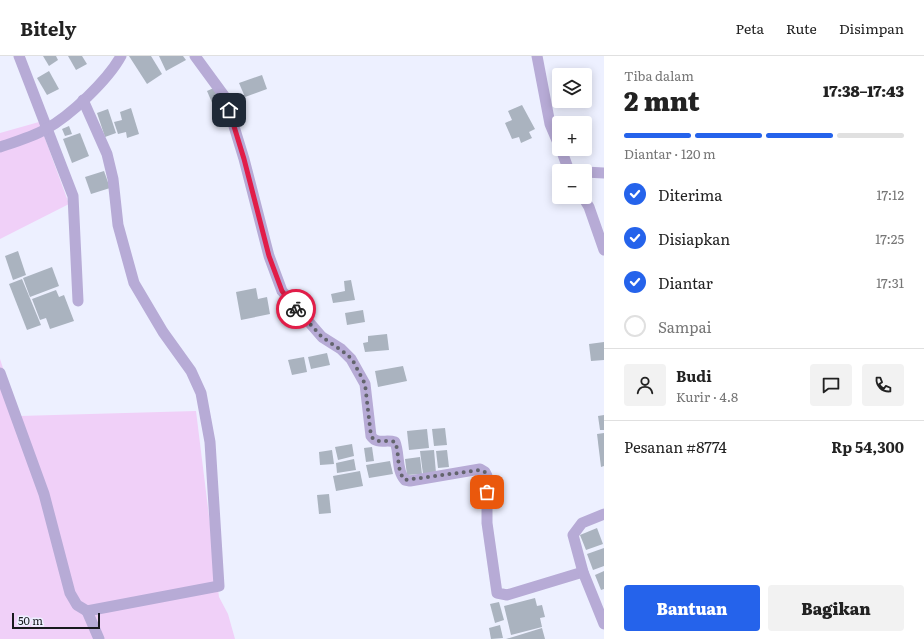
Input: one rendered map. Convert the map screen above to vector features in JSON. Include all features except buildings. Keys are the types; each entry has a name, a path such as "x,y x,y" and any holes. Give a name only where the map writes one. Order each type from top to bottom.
{"street":[{"path":"19,56 73,196 78,301"},
{"path":"0,147 47,129 61,120 115,67 122,56"},
{"path":"195,56 225,97 244,159 269,256 282,291 322,337 352,359 365,384 371,436 374,440 380,442 389,440 395,442 398,448 400,476 405,480 410,481 480,470 485,472 487,476 487,523 497,594 507,595 583,572"},
{"path":"537,56 552,129"},
{"path":"83,100 107,154 114,179 118,225 134,283 163,332 191,371 201,393 210,442 220,582 217,587 87,611"},
{"path":"592,172 604,173"},
{"path":"587,204 604,250"},
{"path":"0,373 44,494 70,593 77,605 87,611 99,639"},
{"path":"604,514 582,523 573,535 583,572 604,624"}],"shaded area":[{"path":"39,122 69,204 0,239 0,133"},
{"path":"0,359 19,416 196,411 219,597 228,614 235,639 0,639"}],"way so far":[{"path":"296,309 322,337 352,359 365,384 371,436 374,440 380,442 389,440 395,442 398,448 400,476 405,480 410,481 480,470 485,472 487,476 487,492"}],"route":[{"path":"229,110 244,159 275,274 282,291 296,309"}]}
